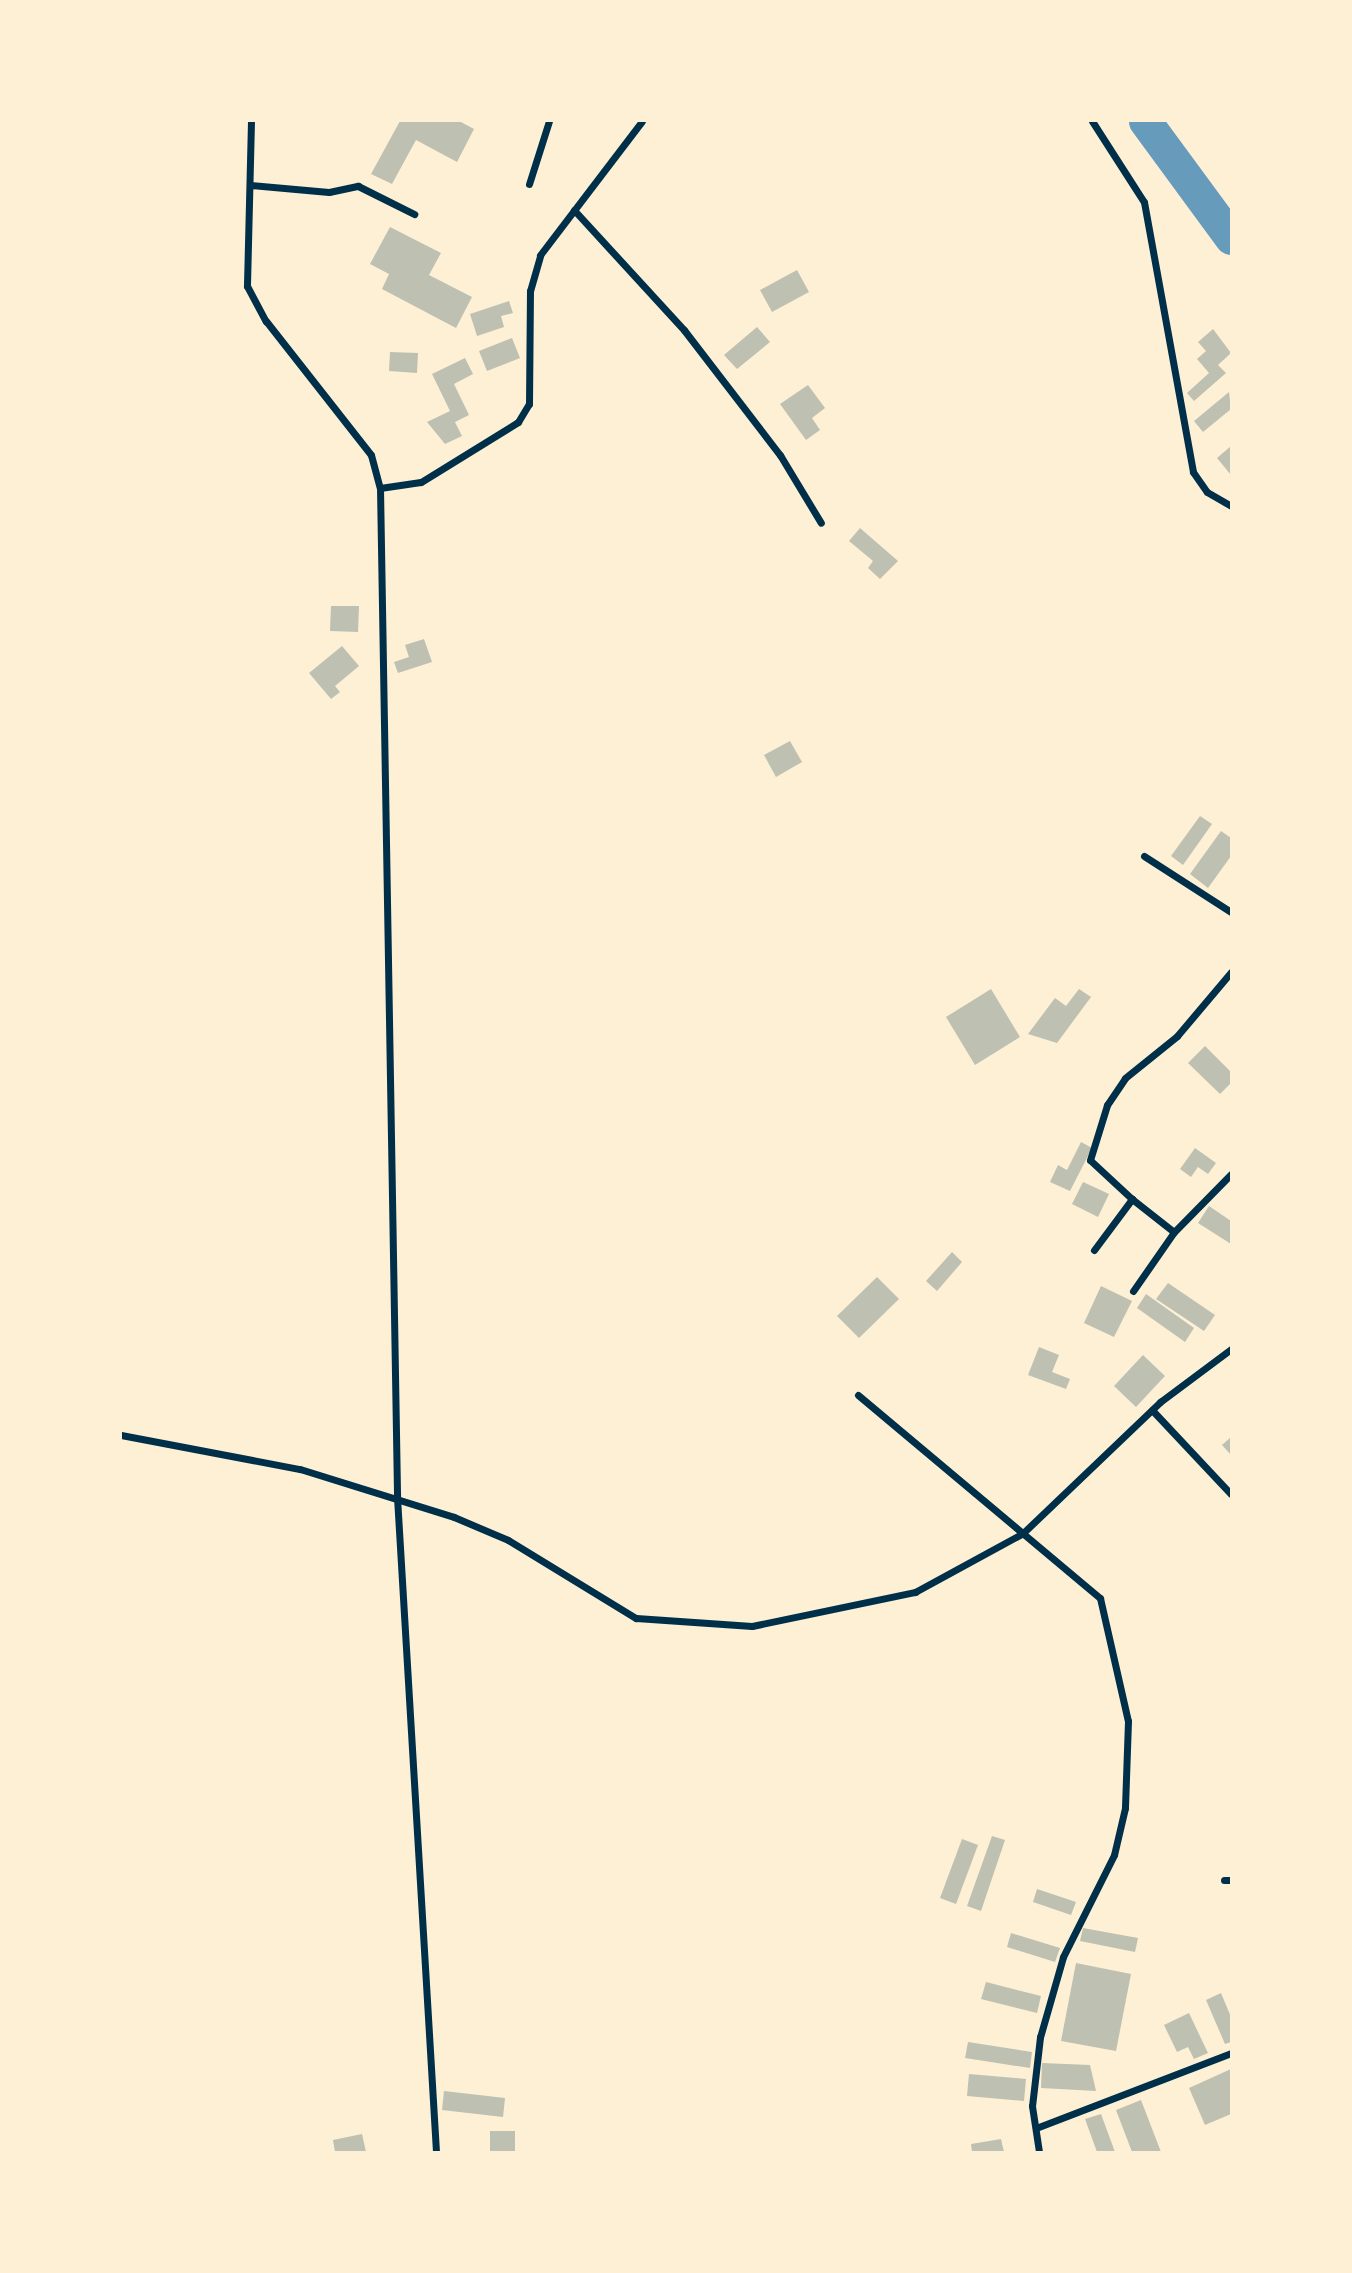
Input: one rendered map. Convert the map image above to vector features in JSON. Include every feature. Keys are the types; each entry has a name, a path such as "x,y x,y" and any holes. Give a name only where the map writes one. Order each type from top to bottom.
{"street":[{"path":"251,121 247,286 266,321 371,456 380,488 397,1497 436,2152"},
{"path":"529,184 549,121"},
{"path":"380,488 421,482 518,422 529,404 530,291 540,255 642,121"},
{"path":"1092,121 1144,202 1193,472 1207,492 1231,506"},
{"path":"250,185 329,192 358,186 414,214"},
{"path":"574,210 684,330 780,455 821,523"},
{"path":"1144,856 1231,912"},
{"path":"1174,1232 1132,1199 1090,1160 1107,1105 1125,1078 1177,1036 1231,972"},
{"path":"1133,1291 1174,1232 1231,1174"},
{"path":"1094,1250 1132,1199"},
{"path":"121,1435 300,1469 397,1497 508,1540 636,1618 686,1625 752,1626 915,1592 1023,1533 1152,1410 1231,1349"},
{"path":"858,1395 1100,1598 1128,1721 1125,1808 1114,1855 1063,1957 1040,2036 1036,2128 1039,2152"},
{"path":"1152,1410 1231,1494"},
{"path":"1036,2128 1231,2053"}],"building":[{"path":"400,121 459,121 474,129 457,162 416,140 392,184 371,174"},
{"path":"390,227 441,253 429,275 472,297 456,328 382,289 389,274 370,264"},
{"path":"797,270 809,292 772,312 760,290"},
{"path":"509,301 513,313 501,316 504,327 477,336 470,314"},
{"path":"757,327 770,342 737,369 724,355"},
{"path":"1213,329 1231,353 1218,365 1226,373 1194,401 1187,393 1209,373 1197,359 1206,351 1198,342"},
{"path":"512,338 520,358 487,371 479,351"},
{"path":"390,352 418,353 417,373 389,371"},
{"path":"465,358 473,374 454,384 469,415 455,422 462,436 445,444 427,422 450,411 432,374"},
{"path":"808,385 825,408 812,418 820,430 806,440 780,404"},
{"path":"1229,392 1231,409 1203,432 1194,421"},
{"path":"1231,446 1231,475 1217,458"},
{"path":"860,528 898,561 880,579 868,568 873,561 849,541"},
{"path":"331,606 359,606 358,632 330,631"},
{"path":"424,639 432,662 398,673 394,662 409,657 405,645"},
{"path":"342,646 359,666 335,686 340,692 331,699 309,673"},
{"path":"790,741 802,762 776,777 764,755"},
{"path":"1200,816 1212,824 1183,865 1171,856"},
{"path":"1221,831 1231,838 1231,856 1208,888 1190,874"},
{"path":"991,989 1020,1037 975,1065 946,1017"},
{"path":"1079,989 1091,997 1057,1043 1028,1034 1055,998 1066,1006"},
{"path":"1205,1046 1231,1072 1231,1083 1220,1094 1188,1063"},
{"path":"1081,1142 1092,1148 1070,1191 1050,1182 1058,1165 1067,1170"},
{"path":"1195,1148 1216,1163 1208,1174 1198,1167 1191,1177 1180,1169"},
{"path":"1083,1182 1109,1194 1098,1217 1072,1204"},
{"path":"1209,1206 1231,1221 1231,1244 1198,1223"},
{"path":"952,1252 962,1262 937,1291 926,1281"},
{"path":"877,1277 899,1299 859,1338 837,1316"},
{"path":"1168,1283 1215,1315 1204,1331 1156,1299"},
{"path":"1101,1286 1132,1301 1114,1337 1084,1323"},
{"path":"1146,1294 1194,1328 1185,1342 1137,1308"},
{"path":"1039,1347 1059,1355 1052,1372 1070,1379 1066,1389 1028,1375"},
{"path":"1143,1355 1165,1376 1136,1407 1114,1386"},
{"path":"1231,1437 1231,1455 1222,1445"},
{"path":"992,1836 1005,1840 981,1911 967,1906"},
{"path":"962,1839 978,1845 956,1904 940,1898"},
{"path":"1037,1889 1076,1902 1071,1915 1033,1902"},
{"path":"1083,1928 1138,1938 1135,1952 1080,1941"},
{"path":"1011,1933 1060,1948 1055,1962 1007,1947"},
{"path":"1076,1963 1131,1974 1116,2051 1061,2041"},
{"path":"986,1982 1041,1996 1037,2013 981,1999"},
{"path":"1221,1993 1231,2017 1231,2042 1225,2044 1206,2000"},
{"path":"1189,2013 1208,2053 1194,2059 1188,2047 1177,2052 1164,2025"},
{"path":"968,2042 1032,2052 1030,2068 965,2058"},
{"path":"1042,2063 1090,2065 1096,2091 1041,2088"},
{"path":"1231,2069 1231,2114 1205,2125 1189,2088"},
{"path":"969,2074 1026,2079 1024,2101 967,2096"},
{"path":"444,2091 505,2098 503,2117 442,2110"},
{"path":"1141,2100 1161,2152 1132,2152 1116,2110"},
{"path":"1101,2114 1115,2152 1097,2152 1085,2119"},
{"path":"490,2131 515,2131 515,2152 490,2152"},
{"path":"362,2134 366,2152 335,2152 333,2140"},
{"path":"1001,2139 1004,2152 972,2152 971,2144"}],"waterway":[{"path":"1145,121 1231,238"}]}
